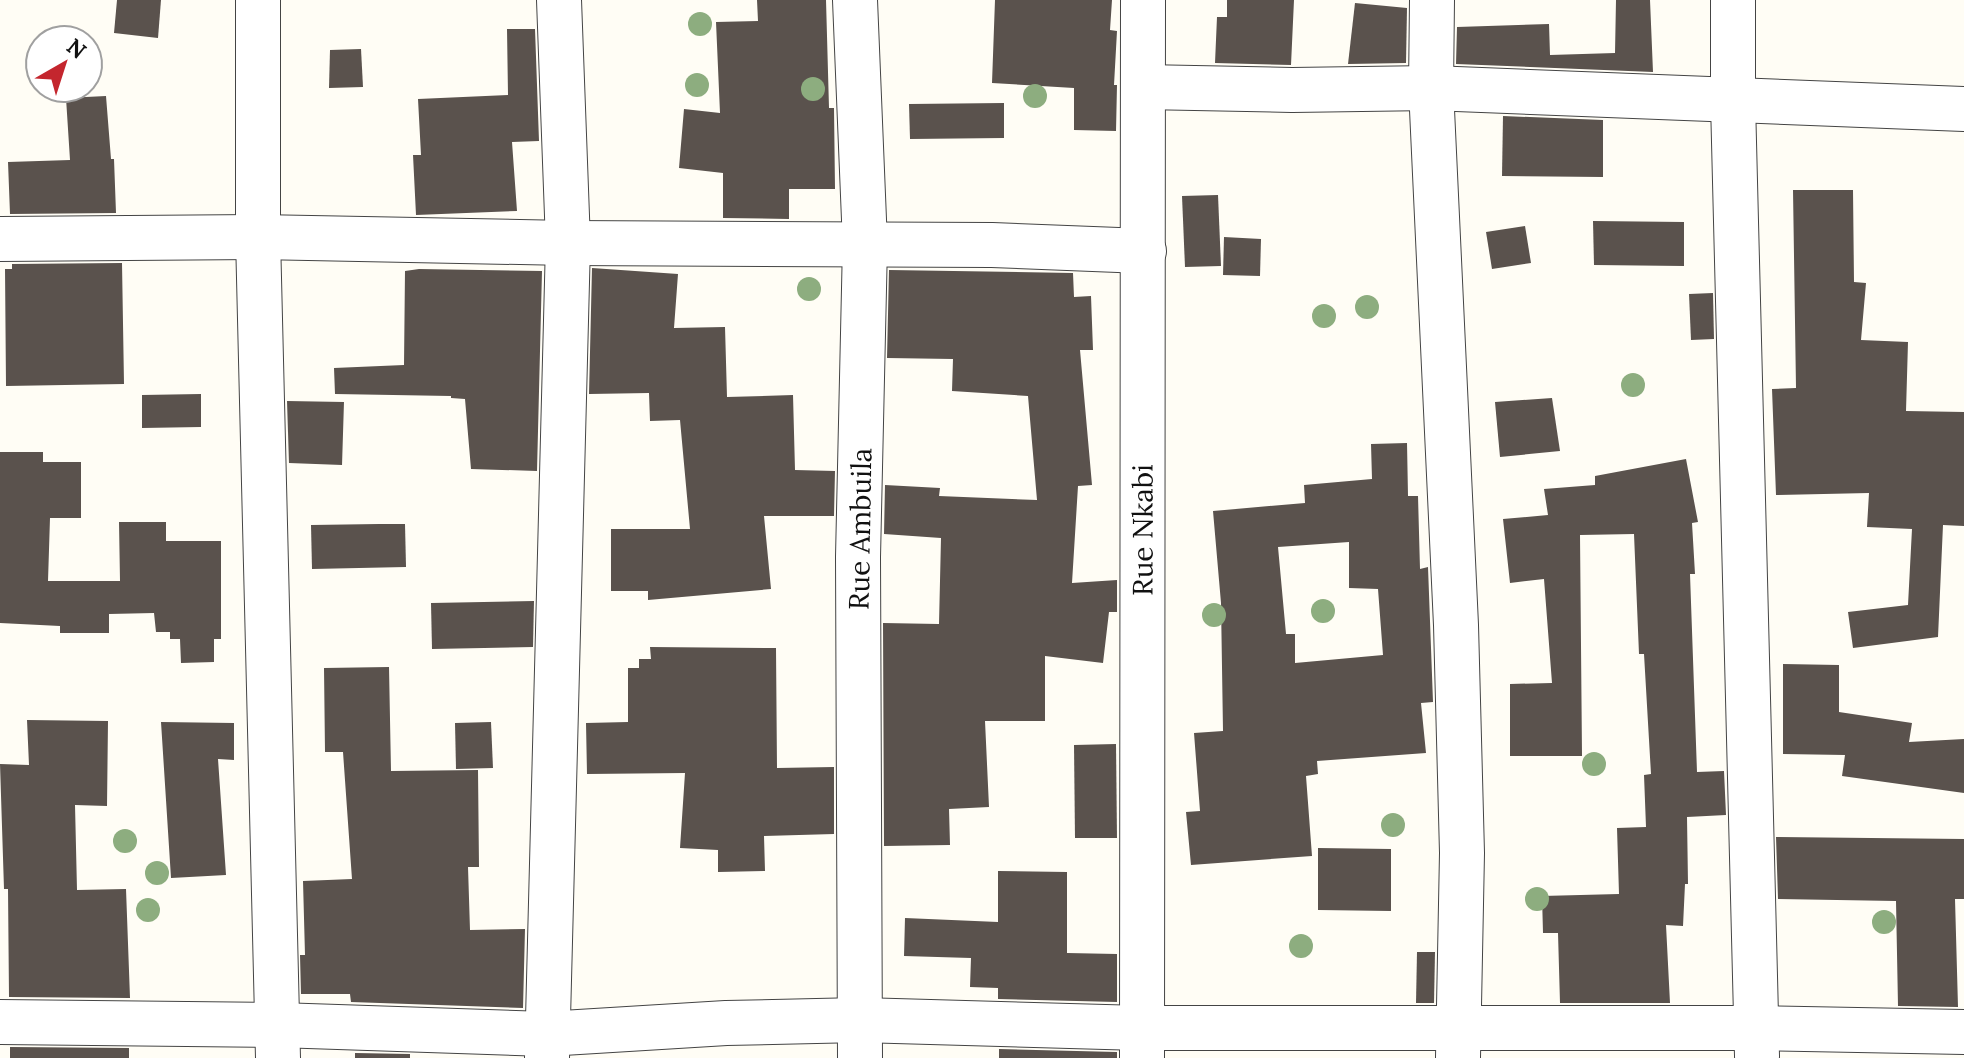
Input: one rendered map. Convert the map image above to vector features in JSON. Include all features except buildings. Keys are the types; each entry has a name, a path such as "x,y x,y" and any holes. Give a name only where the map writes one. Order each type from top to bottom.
{"street":[{"path":"258,0 258,237 278,1042"},
{"path":"546,1046 568,243 559,0"},
{"name":"Rue Ambuila","path":"855,0 865,244 858,557 860,1039"},
{"name":"Rue Nkabi","path":"1142,1043 1143,0"},
{"path":"1432,0 1431,88 1457,655 1462,853 1458,1043"},
{"path":"1733,0 1757,1043"},
{"path":"1143,87 1292,90 1431,88 1964,109"},
{"path":"0,239 258,237 568,243 865,244 1144,251"},
{"path":"0,1022 278,1042 546,1046 726,1023 860,1039 1142,1043 1757,1043 1964,1032"}]}
